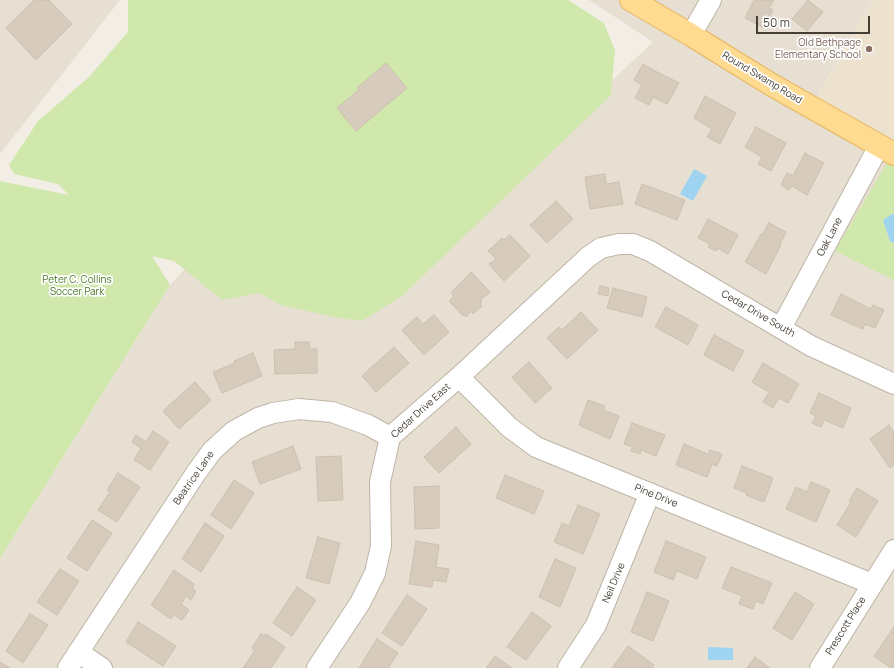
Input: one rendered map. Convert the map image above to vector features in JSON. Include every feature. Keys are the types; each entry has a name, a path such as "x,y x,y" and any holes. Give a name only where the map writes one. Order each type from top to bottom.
{"main road":[{"name":"Round Swamp Road","path":"631,0 772,85 886,150"}],"street":[{"path":"691,35 711,0"},
{"name":"Oak Lane","path":"781,328 886,150"},
{"name":"Cedar Drive South","path":"624,244 634,244 650,251 811,346 894,384"},
{"name":"Cedar Drive East","path":"317,668 360,603 375,573 381,546 380,482 390,437 459,377 588,257 601,248 624,244"},
{"name":"Pine Drive","path":"459,377 509,427 536,447 872,584"},
{"name":"Beatrice Lane","path":"73,660 196,473 212,451 234,431 258,418 273,413 299,409 332,412 368,425 390,437"},
{"name":"Neil Drive","path":"568,668 596,626 650,493"},
{"name":"Prescott Place","path":"820,668 894,550"},
{"path":"73,660 102,668"}],"shaded area":[{"path":"0,0 120,0 0,154"},
{"path":"589,0 873,0 817,97 894,143 894,668 0,668 0,558 170,285 204,248 366,311 653,42"},
{"name":"Old Bethpage Elementary School","path":"873,0 894,0 894,143 817,98"}],"green space":[{"name":"Peter C. Collins Soccer Park","path":"128,0 568,0 604,23 615,50 611,95 402,296 362,321 334,317 281,305 259,293 222,300 174,261 152,256 170,285 0,558 0,181 69,195 58,184 14,174 9,165 38,121 88,78 128,32"},
{"path":"888,161 894,164 894,213 883,220 890,241 894,243 894,280 835,251"}],"water":[{"path":"694,169 707,176 693,201 680,194"},
{"path":"894,213 894,243 890,241 883,220"},
{"path":"708,647 733,648 733,660 708,660"}],"building":[{"path":"34,0 49,0 72,24 36,60 6,28"},
{"path":"754,0 774,0 769,8 773,10 764,28 745,18"},
{"path":"808,0 823,12 807,31 792,19"},
{"path":"386,63 407,88 356,131 337,108 359,90 357,88"},
{"path":"643,64 679,83 667,104 653,97 649,105 635,98 642,85 634,80"},
{"path":"705,96 736,113 720,144 707,137 712,129 694,118"},
{"path":"756,127 786,143 771,171 758,164 762,157 745,147"},
{"path":"805,153 824,163 807,195 792,186 789,190 781,185 787,173 793,176"},
{"path":"605,174 606,184 619,182 623,204 590,209 585,177"},
{"path":"642,184 685,200 677,220 635,204"},
{"path":"556,201 573,219 547,243 530,225"},
{"path":"708,219 738,235 728,254 717,248 716,251 708,247 710,244 698,238"},
{"path":"769,223 786,232 766,274 745,262"},
{"path":"510,235 530,256 504,281 489,264 496,259 488,251 502,238 504,240"},
{"path":"471,272 490,292 480,300 482,302 480,304 482,306 473,314 471,311 466,317 464,315 463,316 449,301 454,296 451,293"},
{"path":"600,286 609,288 608,296 598,294"},
{"path":"613,288 647,297 642,317 607,308"},
{"path":"841,294 871,309 873,305 884,310 875,328 865,324 863,329 831,315"},
{"path":"666,307 698,325 688,345 655,327"},
{"path":"581,312 598,330 567,359 547,338 559,327 562,330"},
{"path":"434,315 449,332 424,355 402,330 417,317 423,324"},
{"path":"714,335 744,351 733,371 704,355"},
{"path":"295,342 309,342 310,349 317,349 317,373 275,374 274,350 295,349"},
{"path":"394,347 409,363 376,392 362,376"},
{"path":"253,353 262,376 222,393 213,372 235,363 234,361"},
{"path":"529,362 552,388 535,403 512,377"},
{"path":"763,363 799,384 788,403 779,398 773,408 763,402 769,392 752,382"},
{"path":"195,382 211,400 179,429 163,411"},
{"path":"819,393 851,408 843,428 824,420 821,427 812,423 816,416 810,413"},
{"path":"588,400 605,406 603,410 619,416 610,439 579,425"},
{"path":"632,423 665,435 656,456 641,450 640,454 631,451 633,447 624,444"},
{"path":"889,425 894,433 894,465 890,468 870,439"},
{"path":"456,427 471,444 439,473 424,457"},
{"path":"153,431 169,442 150,470 134,460 141,448 132,442 136,435 146,442"},
{"path":"684,444 708,454 710,450 722,454 717,466 712,464 707,477 676,465"},
{"path":"293,446 301,469 260,484 252,462"},
{"path":"341,456 343,500 318,501 316,457"},
{"path":"742,466 773,478 764,502 746,495 747,493 734,488"},
{"path":"118,473 140,487 117,522 98,510 110,492 107,490"},
{"path":"505,475 544,491 534,514 496,498"},
{"path":"234,480 254,493 231,529 211,515"},
{"path":"811,482 830,490 816,522 786,509 796,487 807,492"},
{"path":"439,486 439,528 415,529 414,487"},
{"path":"857,488 878,501 856,537 837,525 851,502 849,501"},
{"path":"578,505 600,514 583,554 554,542 562,523 569,526"},
{"path":"92,520 112,533 87,571 67,558"},
{"path":"205,523 224,536 201,572 182,559"},
{"path":"318,537 340,543 329,584 306,578"},
{"path":"416,541 439,545 436,567 449,569 446,582 433,580 432,587 409,584"},
{"path":"666,541 706,557 697,579 677,571 673,580 654,572"},
{"path":"555,559 576,568 560,607 539,597"},
{"path":"731,567 772,583 763,604 756,601 753,609 739,604 742,596 722,588"},
{"path":"60,569 79,581 57,615 37,602"},
{"path":"174,570 194,584 192,588 196,591 191,600 186,596 181,604 189,610 182,620 174,615 171,619 151,605"},
{"path":"297,587 316,600 292,636 273,623"},
{"path":"647,592 669,601 653,641 631,632"},
{"path":"795,592 814,604 792,640 773,628"},
{"path":"407,595 427,609 402,646 382,633"},
{"path":"532,612 551,626 526,660 507,647"},
{"path":"30,614 48,625 23,663 6,651"},
{"path":"138,622 176,646 163,666 126,642"},
{"path":"894,627 894,668 891,668 874,656"},
{"path":"261,634 264,636 266,634 285,647 271,668 243,668 255,650 252,648"},
{"path":"377,639 398,653 388,668 359,668"},
{"path":"628,646 654,665 652,668 612,668"},
{"path":"495,656 499,659 512,668 486,668"},
{"path":"755,657 770,668 747,668"},
{"path":"0,662 10,668 0,668"}],"place":[{"name":"Old Bethpage Elementary School","path":"869,49"}]}
